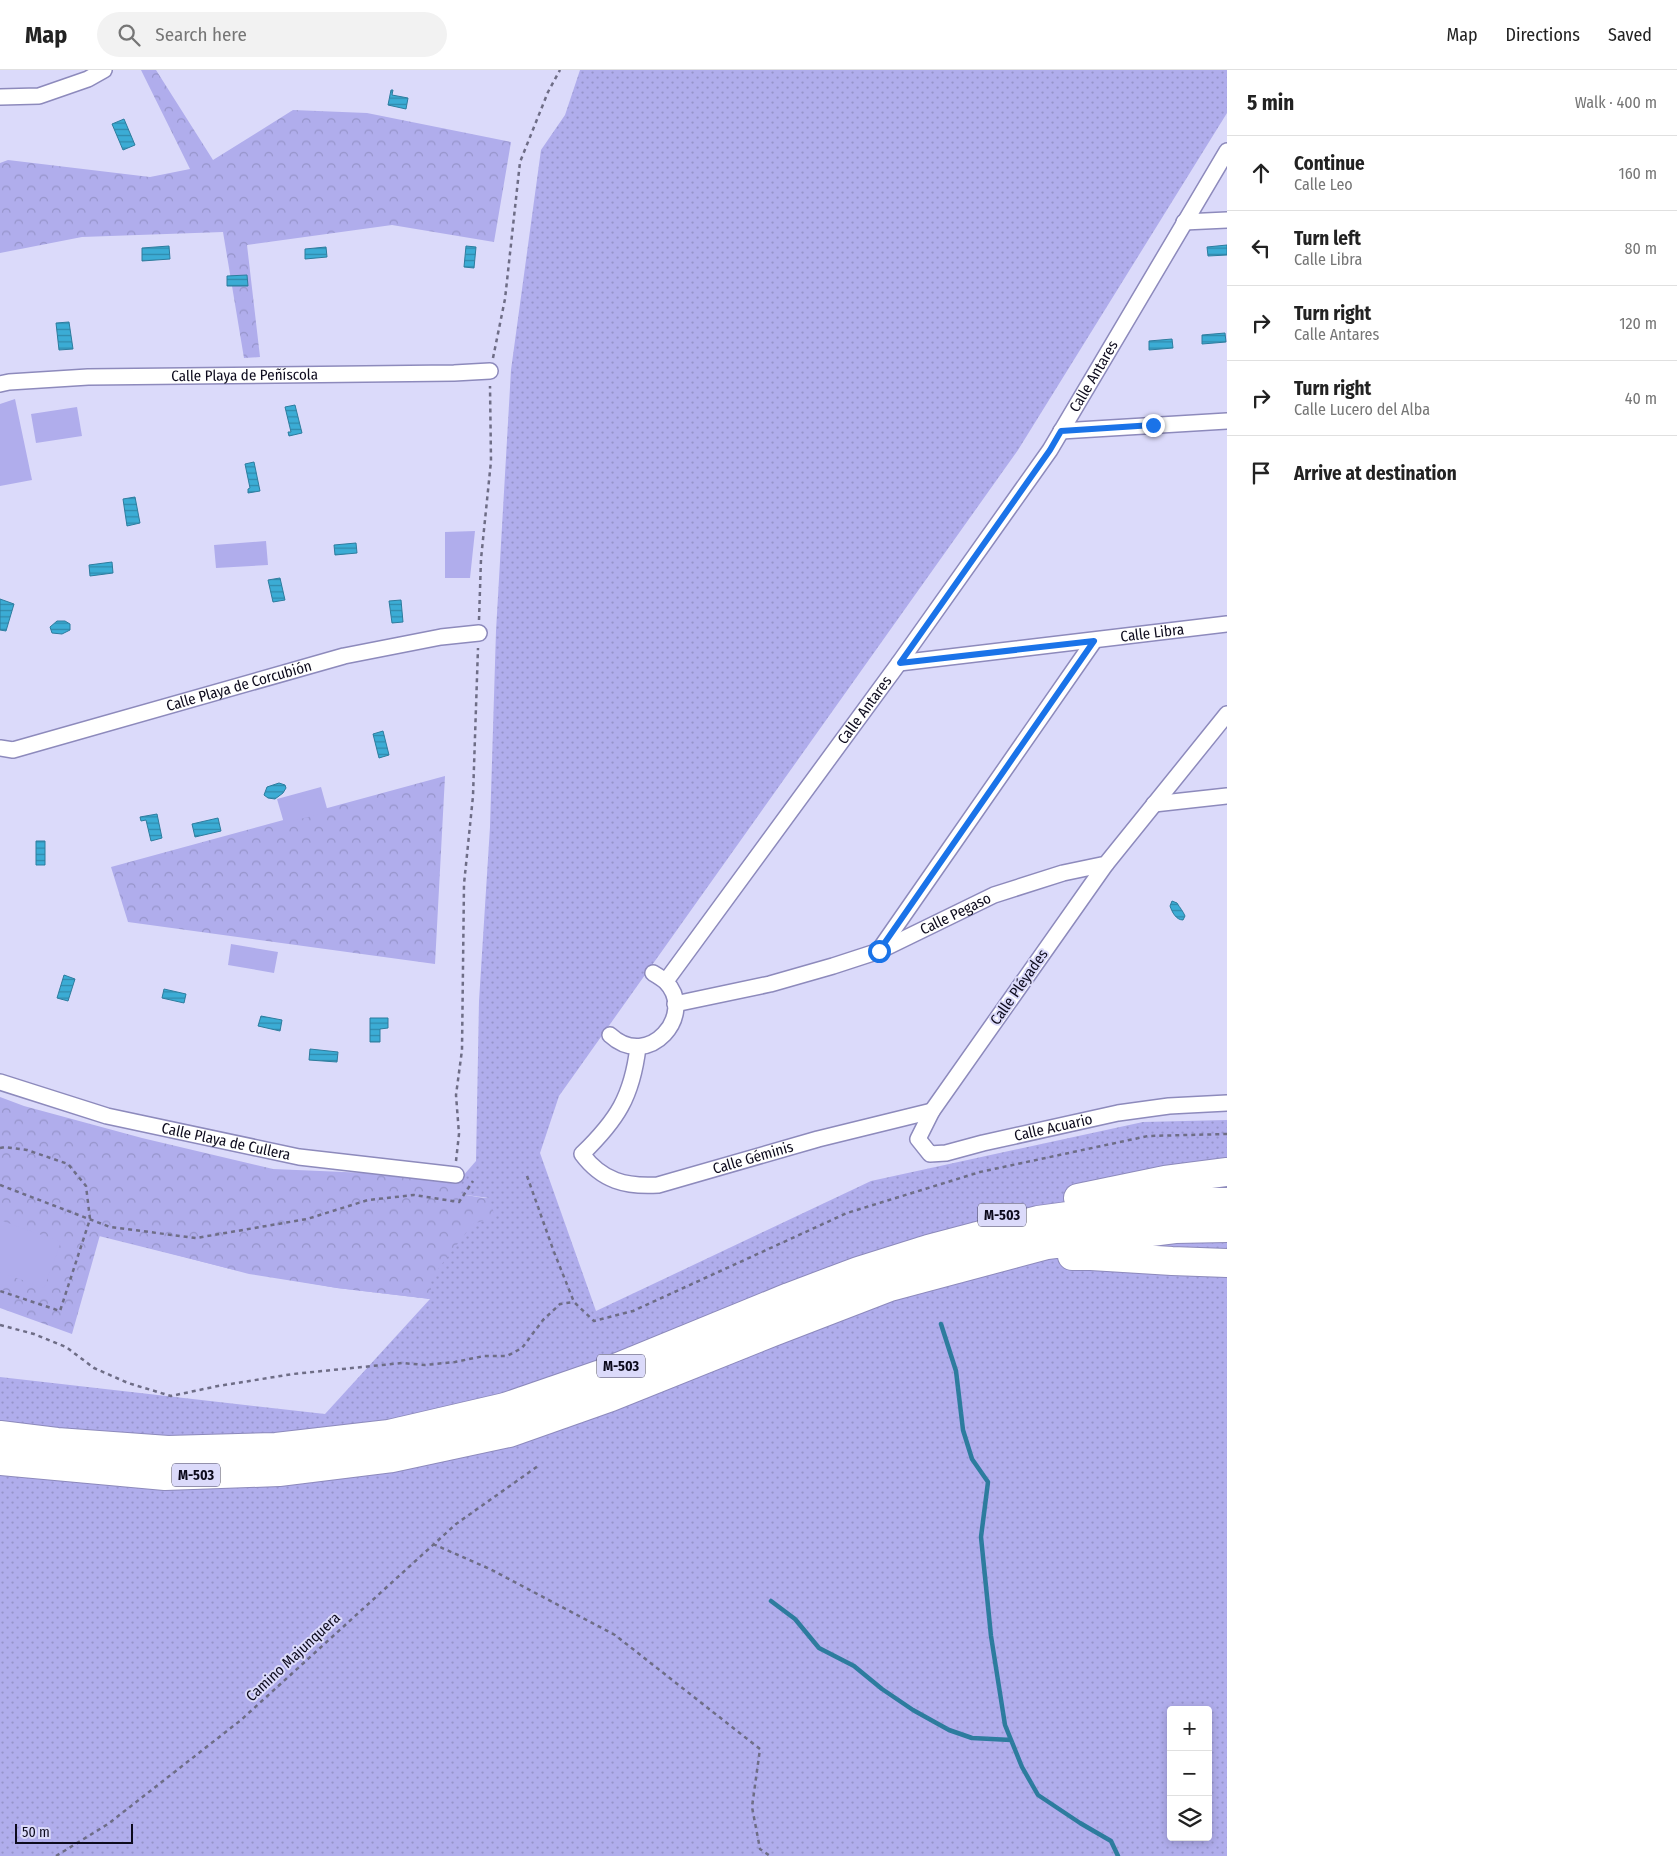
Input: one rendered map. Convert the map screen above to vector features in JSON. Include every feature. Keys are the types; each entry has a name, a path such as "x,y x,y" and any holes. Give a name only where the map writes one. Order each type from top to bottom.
{"highway":[{"name":"M-503","path":"789,1297 850,1259 921,1234 1033,1207 1164,1180 1227,1172"},
{"name":"M-503","path":"0,1435 168,1450 276,1447 389,1434 505,1407 592,1378 789,1297 858,1271 928,1249 1038,1220 1173,1202 1227,1202"},
{"name":"M-503","path":"0,1461 165,1476 279,1472 392,1458 509,1433 611,1397 890,1287 1047,1245 1176,1229 1227,1228"},
{"name":"M-503","path":"890,1287 1038,1258 1092,1256 1172,1262 1227,1263"}],"street":[{"path":"0,97 39,96 88,79 104,70"},
{"name":"Calle Antares","path":"675,1004 672,991 660,977 900,663 1050,450 1227,151"},
{"path":"1184,222 1227,220"},
{"name":"Calle Playa de Peñíscola","path":"0,384 88,377 490,371"},
{"path":"1061,431 1227,421"},
{"name":"Calle Libra","path":"900,663 1227,624"},
{"name":"Calle Playa de Corcubión","path":"0,748 13,750 344,656 441,637 479,633"},
{"path":"879,951 1094,641"},
{"path":"1106,864 1227,714"},
{"path":"1154,804 1227,796"},
{"name":"Calle Pegaso","path":"675,1004 770,984 833,966 879,951 994,896 1063,873 1106,864"},
{"name":"Calle Pléyades","path":"932,1111 1106,864"},
{"path":"610,1034 624,1044 638,1047 652,1043 666,1033 674,1020 675,1004"},
{"name":"Calle Géminis","path":"638,1047 635,1072 625,1100 606,1131 582,1154 592,1168 606,1176 636,1186 658,1185 818,1138 932,1111"},
{"name":"Calle Playa de Cullera","path":"0,1082 107,1116 299,1157 456,1171"},
{"name":"Calle Acuario","path":"932,1111 918,1140 930,1154 946,1154 983,1143 1118,1112 1169,1106 1227,1104"}],"path":[{"path":"456,1171 459,1134 456,1095 462,1050 464,884 473,796 481,559 491,461 490,371 504,299 520,162 548,92 560,70"},
{"path":"527,1176 574,1302 594,1322 633,1311 847,1213 980,1172 1148,1136 1227,1134"},
{"path":"0,1148 27,1150 68,1164 86,1186 90,1219 60,1311 0,1291"},
{"path":"0,1185 110,1227 196,1238 307,1219 368,1200 414,1195 459,1202 473,1181"},
{"path":"0,1325 34,1334 66,1347 94,1368 128,1383 170,1396 293,1374 402,1364 425,1365 484,1356 508,1356 522,1348 543,1320 560,1304 574,1302"},
{"name":"Camino Majunquera","path":"56,1856 108,1824 241,1720 456,1524 538,1466"},
{"path":"433,1544 490,1569 615,1635 760,1749 752,1807 760,1849 770,1856"}],"green space":[{"path":"141,70 156,70 213,160 293,110 367,113 511,142 494,242 392,225 247,245 260,357 244,358 223,232 82,237 0,253 0,163 8,160 150,177 190,169"},
{"path":"580,70 1227,70 1227,113 1018,450 559,1096 540,1153 596,1311 871,1181 1143,1122 1227,1120 1227,1856 0,1856 0,1377 325,1414 430,1299 337,1288 235,1270 99,1236 92,1227 489,1198 459,1194 462,1177 476,1161 479,1001 490,827 496,631 511,370 541,150 565,115"},
{"path":"15,399 32,480 0,486 0,404"},
{"path":"77,407 82,436 36,443 31,414"},
{"path":"475,531 470,578 445,578 445,532"},
{"path":"266,541 268,565 216,568 214,545"},
{"path":"445,776 435,964 128,922 111,867"},
{"path":"321,787 328,812 284,823 277,799"},
{"path":"231,944 278,952 274,973 228,965"},
{"path":"0,1097 24,1106 142,1138 273,1169 462,1177 460,1194 490,1199 495,1217 473,1224 431,1278 431,1299 337,1288 249,1274 100,1235 72,1334 0,1308"},
{"path":"0,1220 61,1242 44,1288 0,1272"}],"shaded area":[{"path":"391,90 393,90 392,95 408,98 406,109 388,105"},
{"path":"124,119 135,145 123,150 112,124"},
{"path":"1227,245 1227,255 1208,256 1207,247"},
{"path":"169,246 170,259 142,261 142,248"},
{"path":"466,246 476,247 474,268 464,267"},
{"path":"326,247 327,257 305,259 305,249"},
{"path":"247,275 248,286 227,286 227,276"},
{"path":"69,322 73,349 59,350 56,323"},
{"path":"1225,333 1226,342 1202,344 1202,335"},
{"path":"1172,339 1173,348 1149,350 1149,341"},
{"path":"295,405 302,433 289,436 288,432 291,432 285,407"},
{"path":"254,462 260,491 248,493 250,488 245,464"},
{"path":"135,497 140,523 127,526 123,499"},
{"path":"356,543 357,553 335,555 334,545"},
{"path":"112,562 113,573 90,576 89,565"},
{"path":"280,578 285,600 273,602 268,580"},
{"path":"0,599 14,604 6,631 0,630"},
{"path":"401,600 403,622 392,623 389,601"},
{"path":"57,621 65,621 70,624 70,630 62,634 52,633 50,627"},
{"path":"383,731 389,755 379,758 373,734"},
{"path":"279,783 285,785 286,788 283,793 275,799 264,795 267,787"},
{"path":"157,814 162,838 151,841 146,820 141,821 140,817"},
{"path":"218,818 221,831 195,837 192,824"},
{"path":"36,841 45,841 45,865 36,865"},
{"path":"1172,901 1177,903 1185,916 1183,920 1178,919 1173,913 1170,906"},
{"path":"64,975 75,979 68,1001 57,998"},
{"path":"164,989 186,994 184,1003 162,998"},
{"path":"261,1016 282,1020 280,1031 258,1026"},
{"path":"370,1018 388,1018 388,1028 380,1029 380,1042 370,1042"},
{"path":"310,1049 338,1052 337,1062 309,1060"}],"waterway":[{"path":"941,1324 956,1371 963,1430 972,1459 988,1482 981,1537 991,1636 1005,1725 1022,1767 1038,1795 1111,1841 1118,1856"},
{"path":"771,1601 795,1619 819,1648 854,1666 882,1689 913,1710 949,1730 972,1738 1011,1740"}],"route":[{"path":"879,951 1094,641 900,663 1050,450 1061,431 1153,425"}]}
